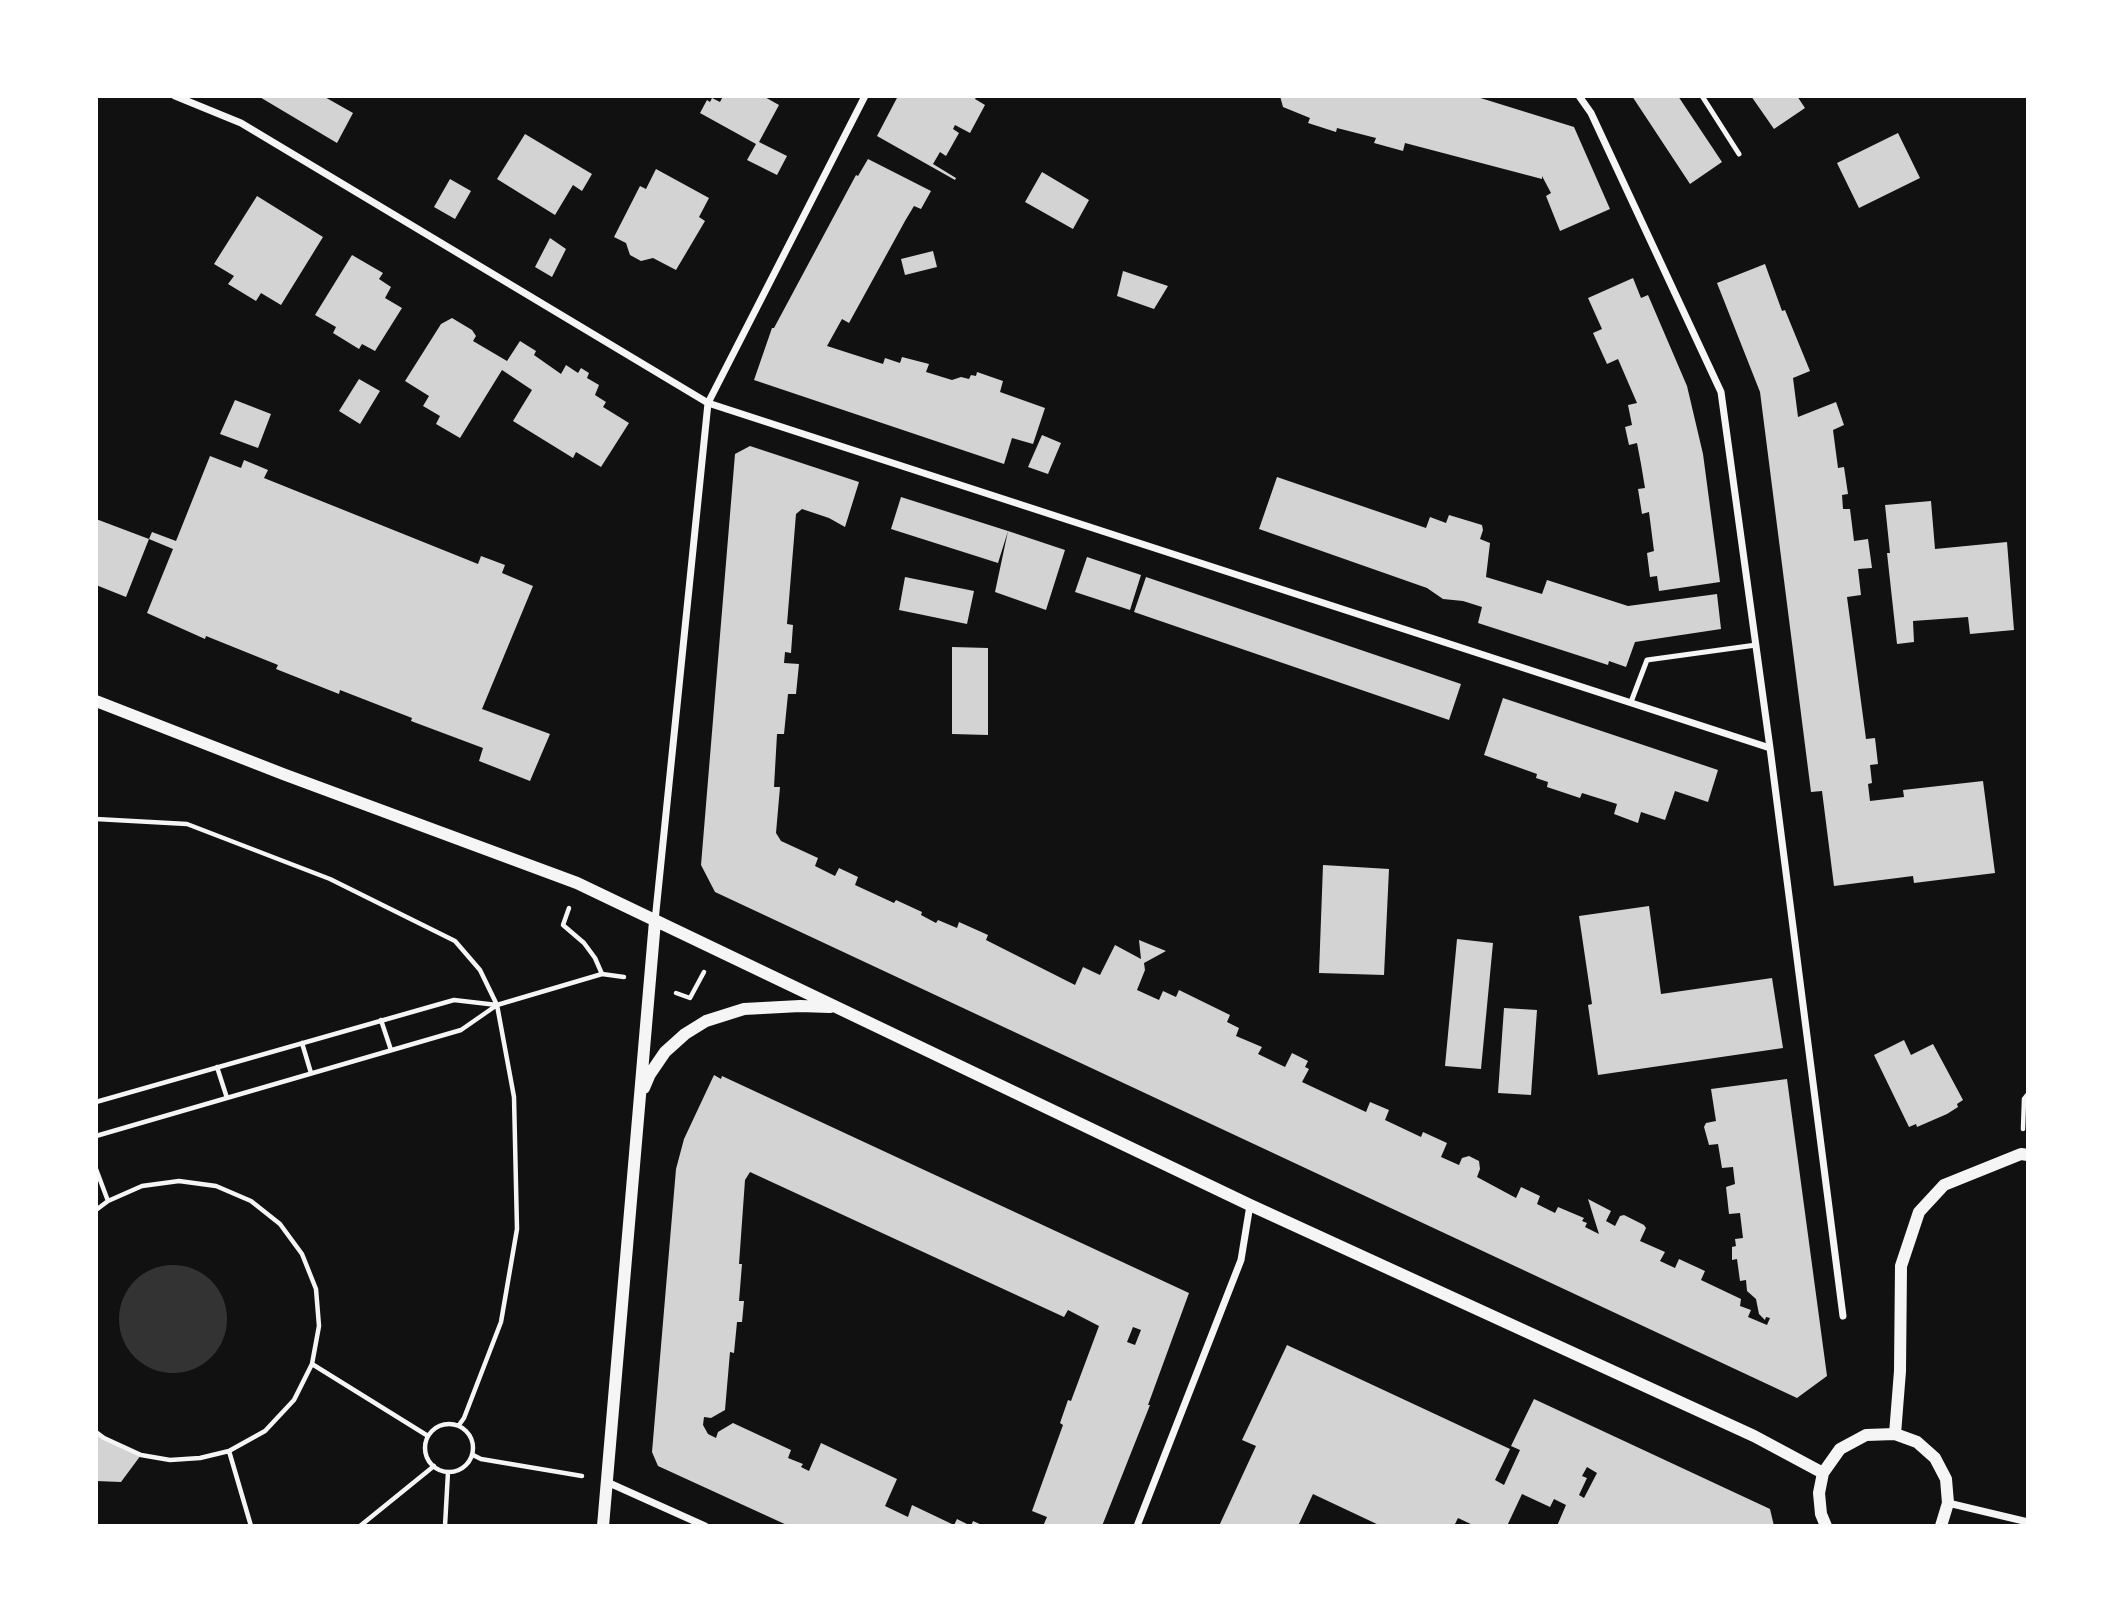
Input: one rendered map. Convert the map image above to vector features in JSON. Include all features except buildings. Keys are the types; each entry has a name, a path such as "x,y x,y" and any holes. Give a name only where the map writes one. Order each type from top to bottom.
{"street":[{"path":"175,96 241,124 708,403 1770,748"},
{"path":"603,1526 655,921 708,403 865,96"},
{"path":"1579,96 1591,113 1720,392 1770,748 1843,1316"},
{"path":"96,701 577,883 1251,1205 1754,1436 1823,1473"},
{"path":"640,1098 650,1074 665,1052 685,1034 706,1021 725,1013 764,1007 837,1008"},
{"path":"1895,1434 1900,1371 1901,1266 1919,1212 1944,1185 2024,1154"},
{"path":"1137,1526 1241,1260 1251,1205"},
{"path":"1826,1526 1821,1514 1819,1493 1823,1473 1840,1449 1866,1435 1895,1434 1917,1442 1935,1458 1946,1479 1948,1503 1941,1526"},
{"path":"606,1482 705,1526"},
{"path":"1948,1503 2028,1522"}],"lane":[{"path":"1702,96 1739,154"},
{"path":"1630,702 1647,660 1756,645"}],"path":[{"path":"96,819 187,824 330,878 454,941 480,970 497,1005 514,1097 517,1229 500,1322 464,1418 458,1425"},
{"path":"569,908 562,925 584,943 603,974"},
{"path":"677,993 690,998 705,971"},
{"path":"96,1136 461,1030 497,1005 603,974 628,978"},
{"path":"96,1102 454,1000 497,1005"},
{"path":"381,1020 391,1050"},
{"path":"302,1043 311,1073"},
{"path":"217,1067 227,1098"},
{"path":"2024,1154 2024,1099 2028,1094"},
{"path":"96,1169 108,1201"},
{"path":"96,1210 108,1201 142,1186 179,1181 216,1186 251,1201 280,1224 302,1254 316,1289 319,1326 312,1363 294,1400 265,1430 229,1451 200,1458 170,1460 141,1455 96,1432"},
{"path":"312,1363 428,1436"},
{"path":"444,1424 458,1425 470,1434 473,1455 460,1470 448,1472 434,1466 425,1449 428,1436 433,1430 444,1424"},
{"path":"229,1451 251,1526"},
{"path":"473,1455 481,1459 606,1482"},
{"path":"360,1526 434,1466"},
{"path":"445,1526 448,1472"}],"shaded area":[{"path":"173,1265 194,1269 211,1281 223,1298 227,1319 223,1340 211,1357 194,1369 173,1373 152,1369 135,1357 123,1340 119,1319 123,1298 135,1281 152,1269"}]}
